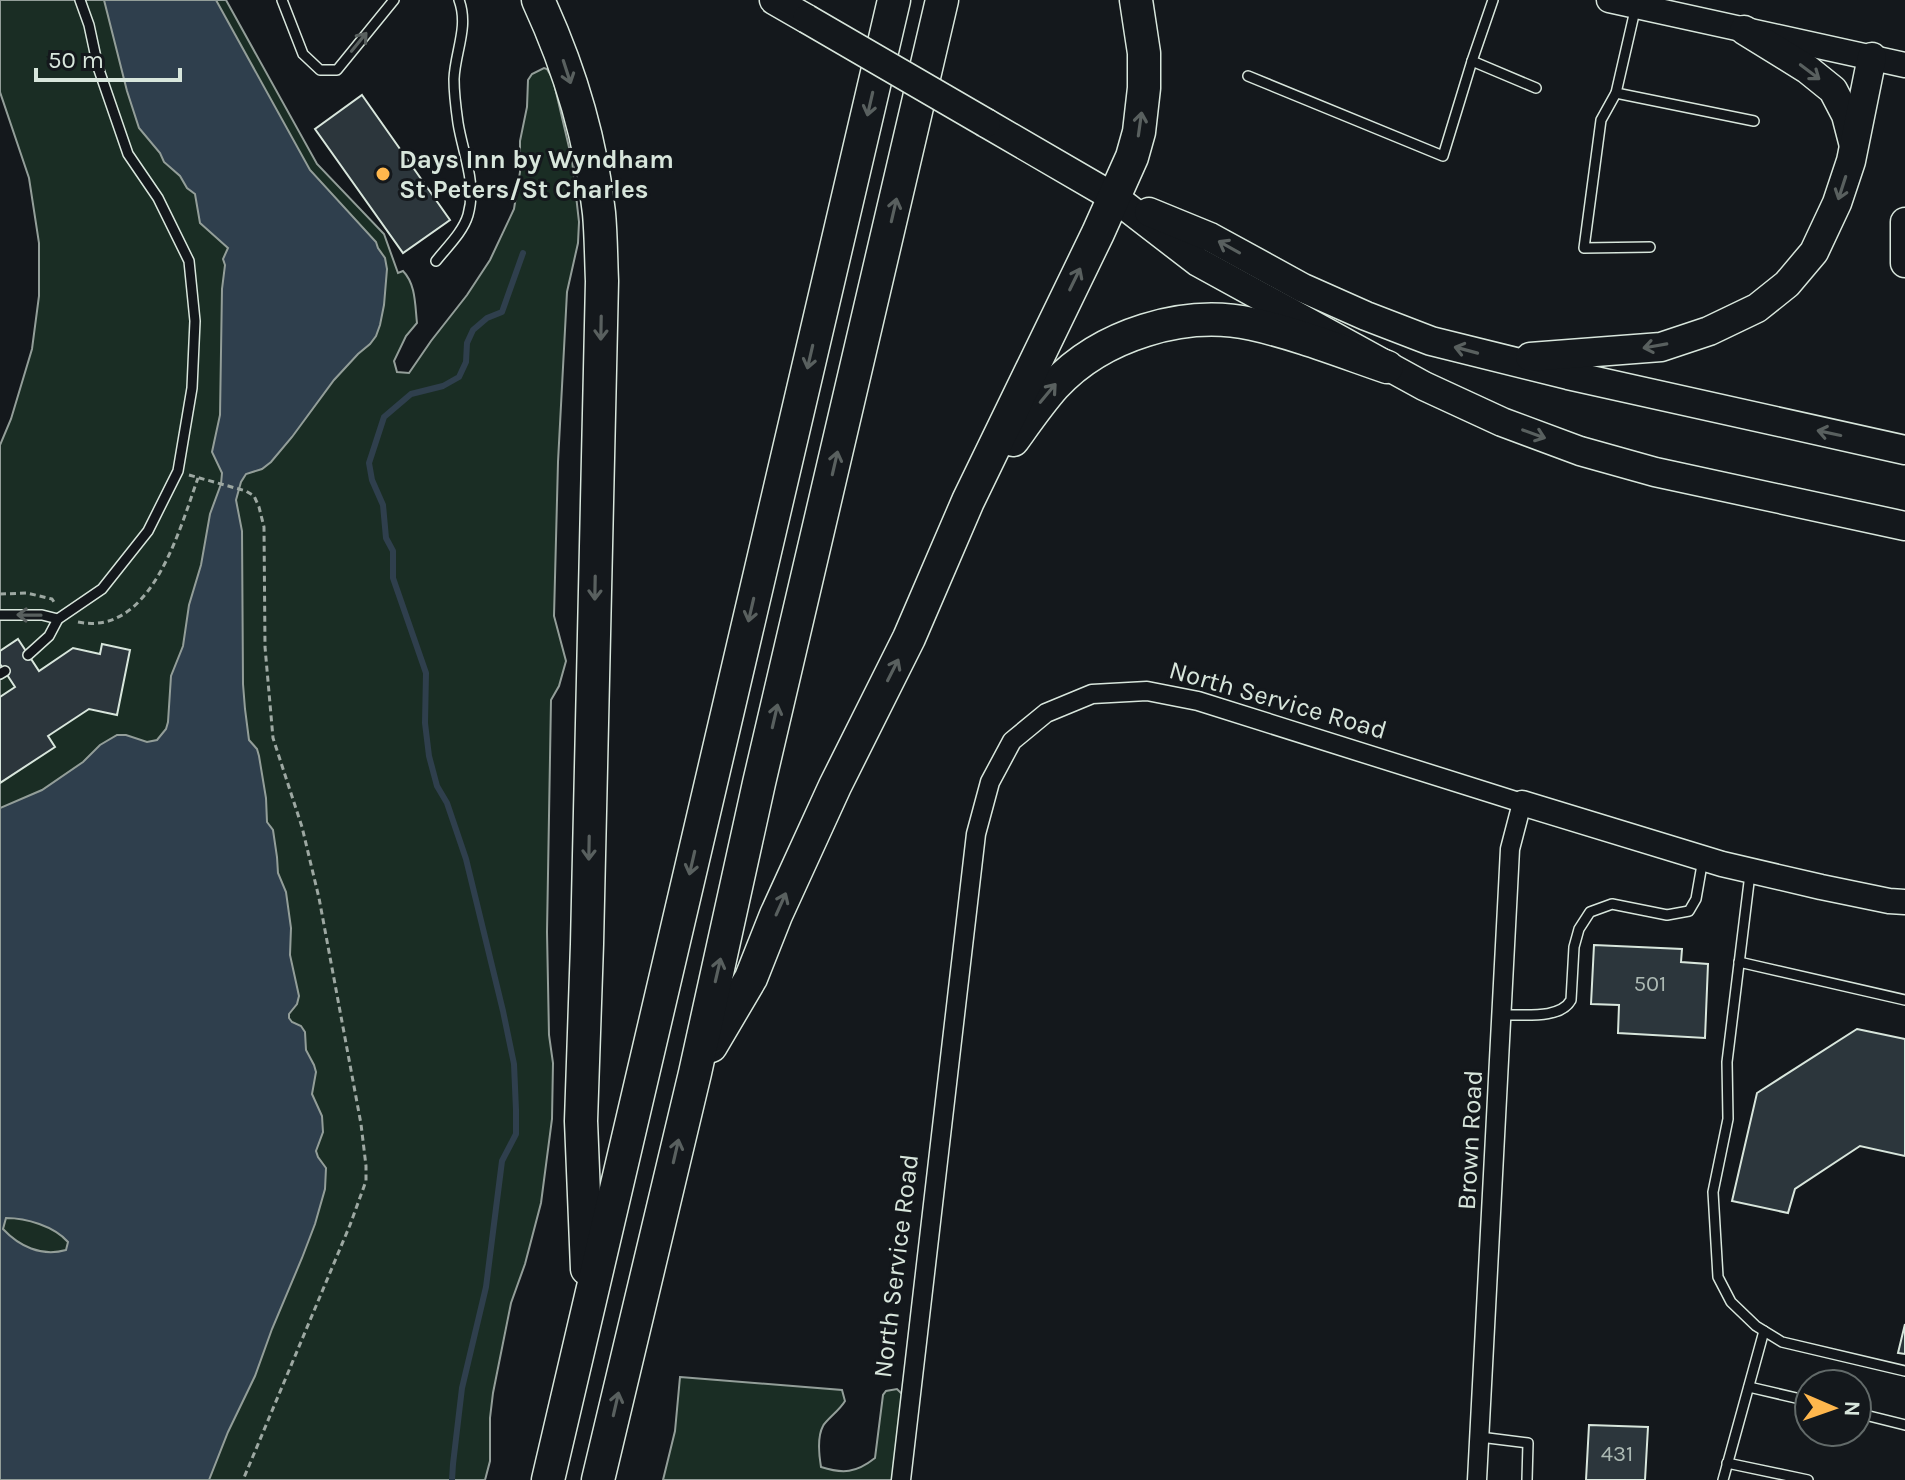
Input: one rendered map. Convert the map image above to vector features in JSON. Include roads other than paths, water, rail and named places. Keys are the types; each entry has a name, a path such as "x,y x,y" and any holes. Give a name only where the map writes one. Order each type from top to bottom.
{"highway":[{"path":"538,0 567,68 587,141 599,213 602,281 581,1121 588,1309"},
{"path":"548,1480 894,0"},
{"path":"598,1480 942,0"},
{"path":"695,1073 751,978 835,786 909,638 968,501 1132,157 1139,132 1144,88 1144,53 1136,0"},
{"path":"968,501 1055,384 1105,346 1139,332 1192,321 1251,323 1387,367"}],"main road":[{"path":"774,0 1115,198 1198,262 1424,386 1502,422 1580,451 1655,472 1905,526"},
{"path":"1744,30 1807,69 1833,90 1846,115 1854,146"},
{"path":"1500,359 1661,347 1709,331 1757,308 1787,284 1814,252 1837,203 1851,161 1872,57"},
{"path":"1115,198 1210,237 1303,288 1431,341 1905,450"},
{"path":"1905,222 1905,263"},
{"path":"1841,512 1905,533"}],"street":[{"path":"1609,0 1905,65"},
{"name":"North Service Road","path":"901,1480 976,834 990,782 1012,741 1046,713 1092,694 1147,691 1198,701 1703,859 1900,903"},
{"name":"Brown Road","path":"1477,1480 1510,849 1522,803"}],"lane":[{"path":"28,655 49,636 58,619 102,589 148,531 178,471 192,388 195,321 189,261 158,198 128,154 98,67 80,0"},
{"path":"282,0 303,54 320,70 337,70 394,0"},
{"path":"436,261 467,217 471,197 454,80 463,31 459,0"},
{"path":"1248,76 1443,156 1493,0"},
{"path":"1636,6 1616,93 1601,120 1584,248 1650,247"},
{"path":"1472,61 1536,88"},
{"path":"1616,93 1754,121"},
{"path":"0,615 42,615 58,619"},
{"path":"1502,1015 1544,1014 1561,1011 1568,1006 1574,947 1579,929 1590,912 1612,904 1667,915 1689,911 1696,899 1703,859"},
{"path":"1750,870 1727,1062 1728,1119 1713,1192 1718,1277 1731,1302 1756,1326 1782,1342 1905,1371"},
{"path":"1739,962 1905,1000"},
{"path":"1723,1480 1764,1331"},
{"path":"1749,1387 1793,1397"},
{"path":"1873,1417 1905,1425"},
{"path":"1480,1437 1528,1443 1527,1480"},
{"path":"1727,1463 1808,1480"}],"water":[{"path":"104,0 216,0 310,170 376,242 387,269 384,305 376,336 334,380 271,462 262,469 246,474 236,500 242,531 243,684 249,740 259,756 267,822 273,830 278,873 286,892 291,928 290,955 299,996 289,1018 305,1032 306,1050 316,1072 312,1094 322,1116 323,1132 316,1151 326,1168 325,1189 315,1224 255,1376 209,1480 0,1480 0,808 42,790 117,735 147,742 157,740 166,729 171,676 183,646 210,514 221,484 222,473 212,452 220,415 223,259 228,248 200,223 195,194 164,162 139,128","holes":["6,1218 31,1221 62,1236 68,1242 66,1250 39,1251 23,1245 3,1229"]}],"waterway":[{"path":"452,1480 462,1388 486,1287 502,1161 516,1134 514,1064 466,859 447,803 437,786 429,756 425,723 426,673 393,578 393,551 386,538 383,505 372,480 369,463 384,417 411,394 443,386 459,377 466,362 467,343 473,330 487,318 502,312 523,253"}],"place":[{"name":"Days Inn by Wyndham St Peters/St Charles","path":"383,174"}]}
